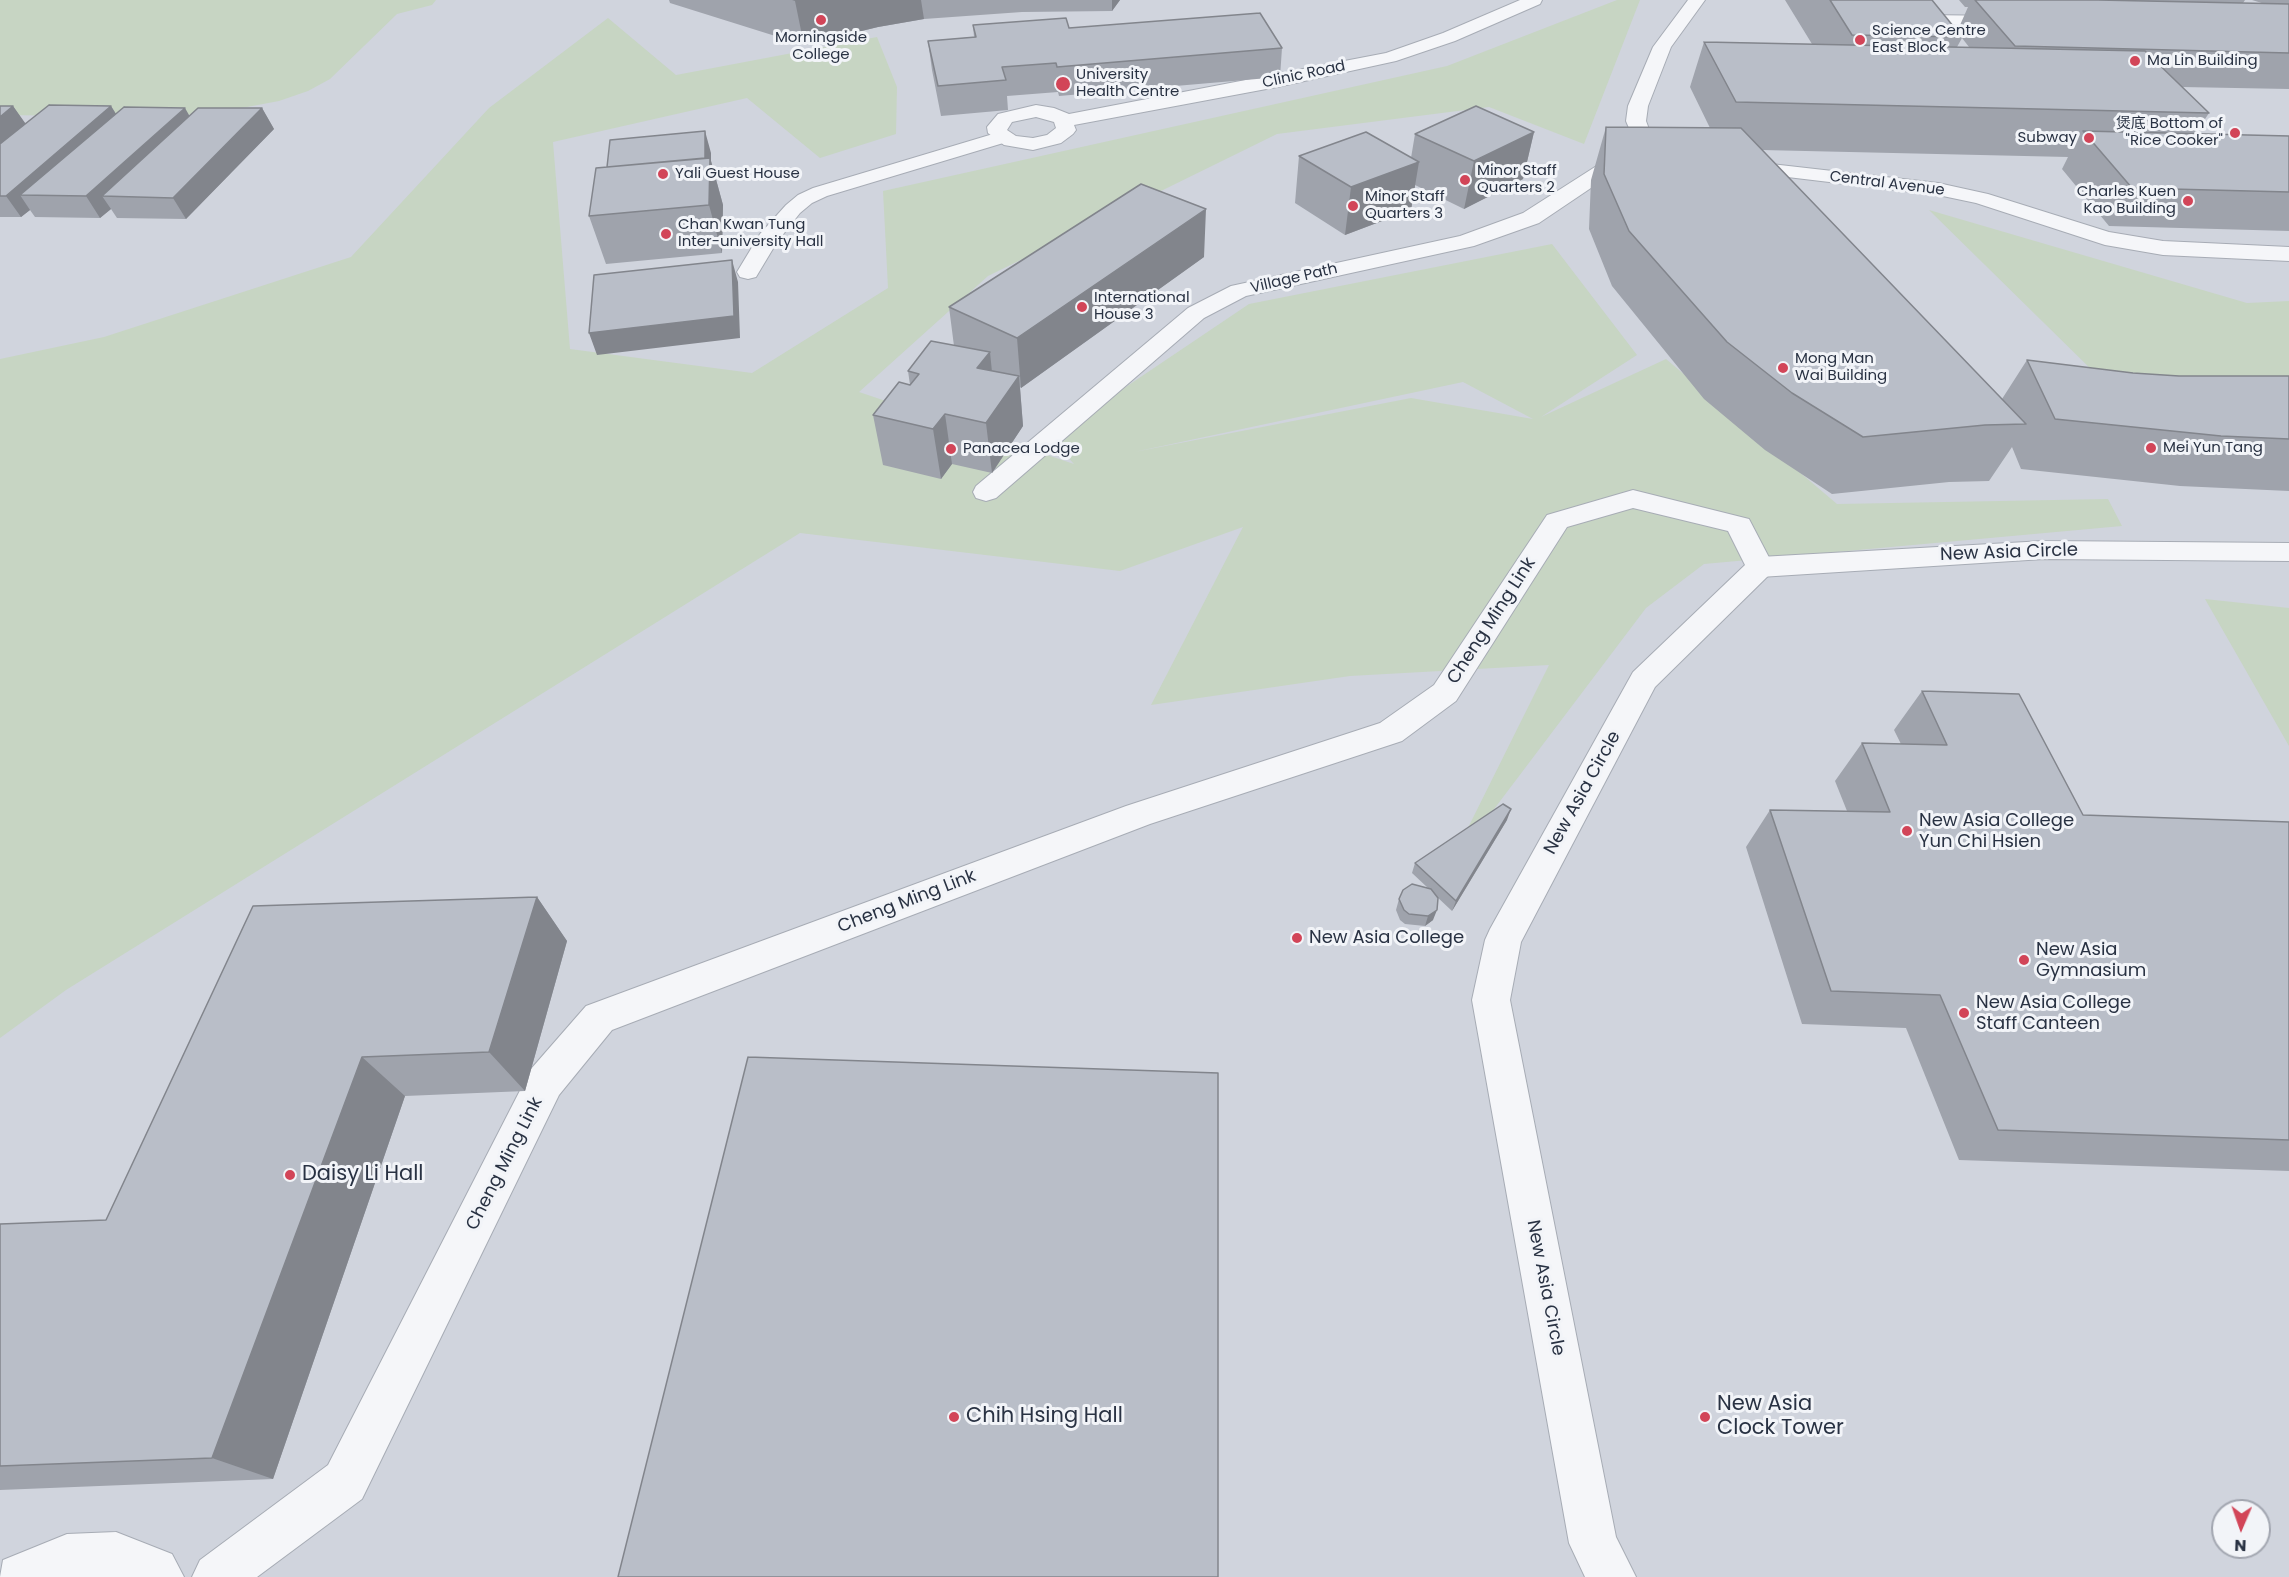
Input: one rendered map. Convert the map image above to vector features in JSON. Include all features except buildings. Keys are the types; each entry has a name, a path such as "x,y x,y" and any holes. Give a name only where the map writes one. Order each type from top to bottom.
{"street":[{"path":"1684,160 1664,156 1644,143 1636,121 1644,86 1662,47 1697,0"},
{"name":"Clinic Road","path":"1064,121 1390,57 1423,47 1529,1"},
{"path":"1937,38 1918,13 2028,22"},
{"path":"1036,111 1047,112 1064,121 1066,130 1062,135 1044,142 1021,143 1003,137 998,133 1000,122 1014,114 1036,111"},
{"path":"748,272 768,239 793,209 813,195 1003,137"},
{"name":"Village Path","path":"986,492 1196,313 1239,291 1466,241 1531,218 1644,143"},
{"name":"Central Avenue","path":"1716,164 1938,189 1981,198 2105,237 2163,248 2289,254"},
{"name":"Cheng Ming Link","path":"217,1577 345,1482 545,1082 599,1018 1137,815 1391,732 1446,693 1557,521 1634,499 1739,525 1760,567"},
{"name":"New Asia Circle","path":"1611,1577 1593,1543 1491,1000 1503,940 1644,680 1760,567 2044,550 2289,552"},
{"path":"20,1577 67,1558 116,1556 155,1571 159,1577"}],"shaded area":[{"path":"0,0 2289,0 2289,1577 0,1577"}],"green space":[{"path":"0,0 436,0 432,5 397,14 330,79 308,91 279,101 170,117 0,115"},
{"path":"1617,0 1640,0 1584,144 1489,107 1277,134 988,276 859,392 1074,464 1050,438 1249,304 1552,244 1637,355 1541,417 1666,359 1837,504 2108,499 2122,526 1704,564 1646,608 1445,874 1549,665 1350,676 1151,705 1243,527 1120,571 800,533 66,990 0,1038 0,359 104,337 351,257 489,108 608,18 676,75 877,37 897,87 896,134 820,158 747,98 553,142 570,349 752,373 888,288 883,191 1447,66","holes":["1463,382 1533,419 1411,398 1134,452"]},
{"path":"1929,210 2247,303 2289,301 2289,383 2099,377"},
{"path":"2205,599 2289,608 2289,746"}],"place":[{"name":"Morningside College","path":"821,20"},
{"name":"Science Centre East Block","path":"1860,40"},
{"name":"Ma Lin Building","path":"2135,61"},
{"name":"University Health Centre","path":"1063,84"},
{"name":"煲底 Bottom of \"Rice Cooker\"","path":"2235,133"},
{"name":"Subway","path":"2089,138"},
{"name":"Yali Guest House","path":"663,174"},
{"name":"Minor Staff Quarters 2","path":"1465,180"},
{"name":"Charles Kuen Kao Building","path":"2188,201"},
{"name":"Minor Staff Quarters 3","path":"1353,206"},
{"name":"Chan Kwan Tung Inter-university Hall","path":"666,234"},
{"name":"International House 3","path":"1082,307"},
{"name":"Mong Man Wai Building","path":"1783,368"},
{"name":"Mei Yun Tang","path":"2151,448"},
{"name":"Panacea Lodge","path":"951,449"},
{"name":"New Asia College Yun Chi Hsien","path":"1907,831"},
{"name":"New Asia College","path":"1297,938"},
{"name":"New Asia Gymnasium","path":"2024,960"},
{"name":"New Asia College Staff Canteen","path":"1964,1013"},
{"name":"Daisy Li Hall","path":"290,1175"},
{"name":"Chih Hsing Hall","path":"954,1417"},
{"name":"New Asia Clock Tower","path":"1705,1417"}]}
